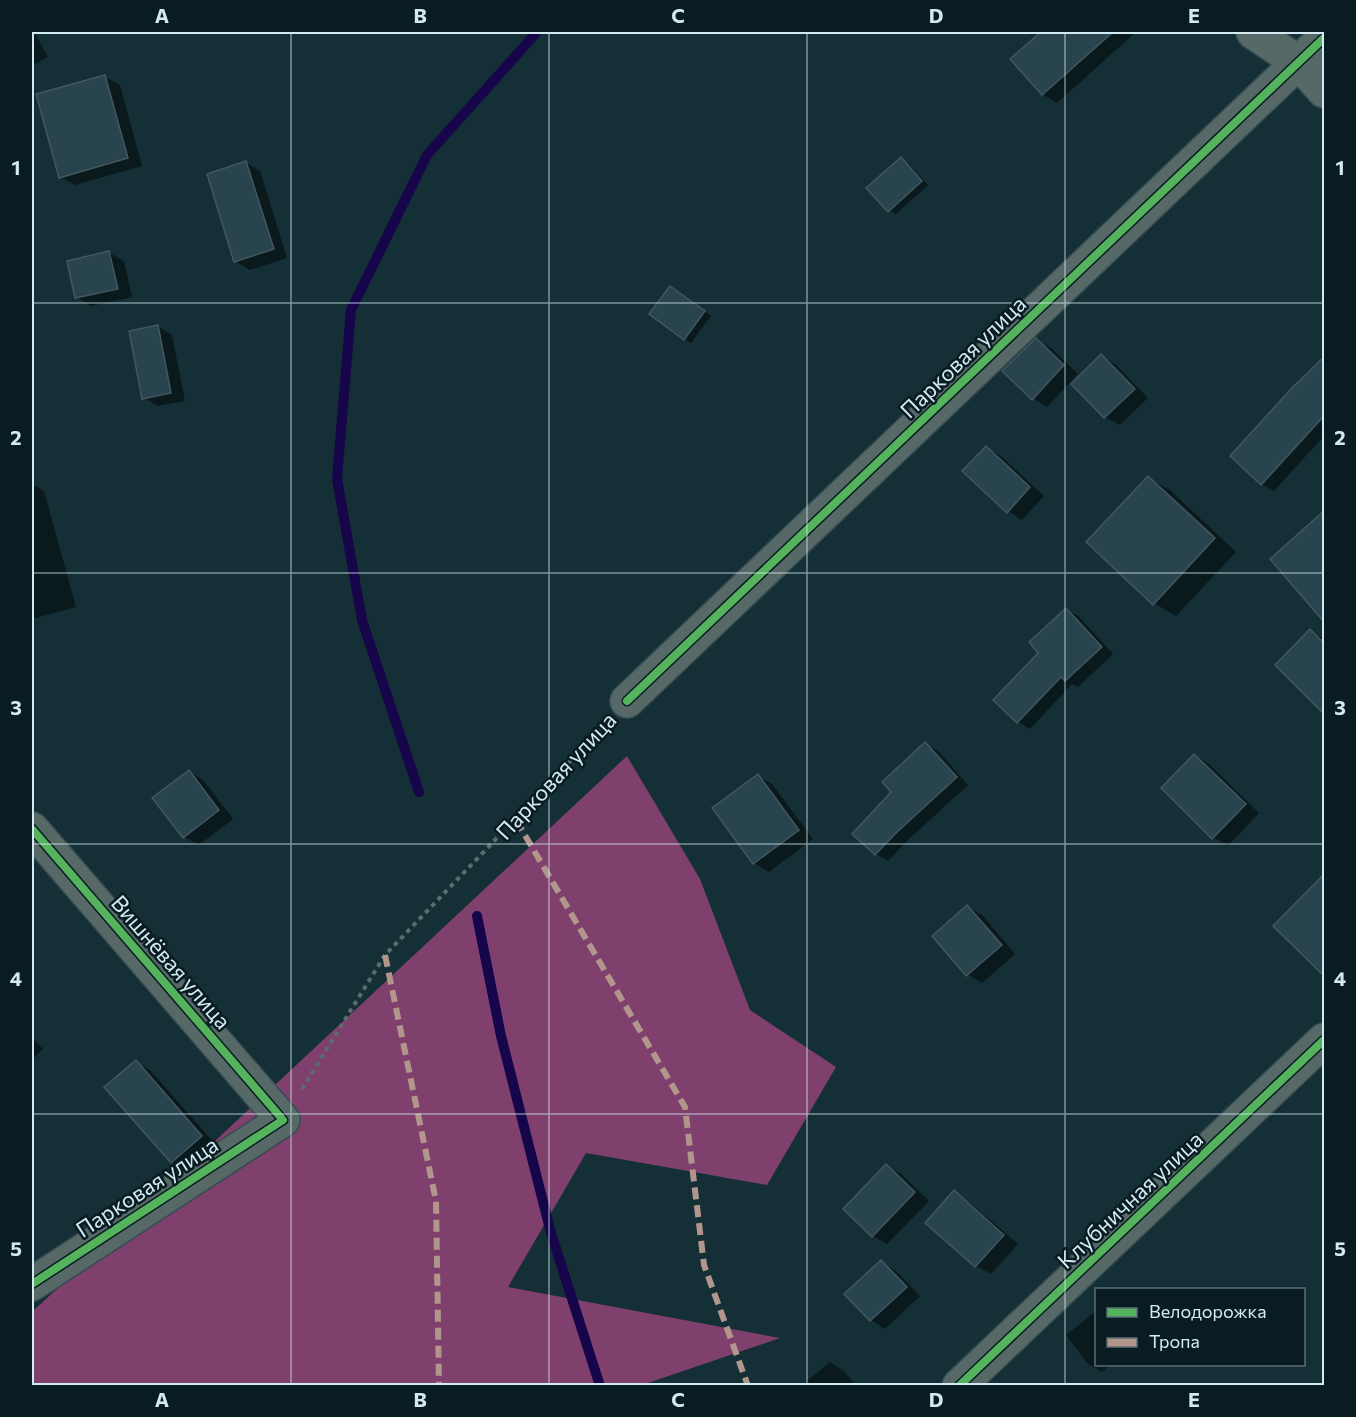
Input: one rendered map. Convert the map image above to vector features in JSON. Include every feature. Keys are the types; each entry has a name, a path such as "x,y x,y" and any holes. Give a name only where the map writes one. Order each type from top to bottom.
{"street":[{"path":"1253,32 1299,63 1324,91"},
{"name":"Парковая улица","path":"627,701 1324,38"},
{"name":"Вишнёвая улица","path":"32,829 282,1120"},
{"name":"Клубничная улица","path":"959,1386 1324,1040"},
{"name":"Парковая улица","path":"32,1284 282,1120"}],"shaded area":[{"path":"627,756 700,879 750,1010 836,1067 767,1185 586,1153 508,1287 780,1338 642,1385 32,1386 32,1312"}],"building":[{"path":"1041,32 1113,32 1042,95 1010,59"},
{"path":"105,75 128,158 59,178 36,94"},
{"path":"901,157 922,181 888,212 866,188"},
{"path":"246,161 274,249 234,262 207,174"},
{"path":"109,251 118,289 75,298 67,261"},
{"path":"670,286 705,311 684,340 649,314"},
{"path":"158,325 171,393 142,399 129,331"},
{"path":"1036,338 1064,365 1032,400 1002,371"},
{"path":"1101,354 1135,389 1104,418 1071,384"},
{"path":"1324,357 1324,416 1261,485 1230,456 1292,388"},
{"path":"986,446 1030,487 1007,513 962,471"},
{"path":"1148,476 1215,538 1153,605 1086,542"},
{"path":"1324,511 1324,622 1270,559"},
{"path":"1066,608 1102,647 1065,681 1061,677 1017,723 993,700 1038,653 1029,642"},
{"path":"1310,629 1324,643 1324,714 1275,665"},
{"path":"925,742 957,777 875,855 852,834 891,792 882,782"},
{"path":"1194,754 1246,804 1212,839 1161,788"},
{"path":"189,770 219,810 183,838 152,798"},
{"path":"758,774 799,830 753,864 712,808"},
{"path":"1324,874 1324,976 1273,926"},
{"path":"967,905 1002,945 966,976 932,936"},
{"path":"136,1060 202,1136 171,1163 104,1087"},
{"path":"886,1164 915,1192 872,1237 843,1209"},
{"path":"954,1190 1004,1235 975,1267 925,1223"},
{"path":"881,1260 907,1287 870,1321 844,1294"}],"waterway":[{"path":"419,792 362,620 337,479 351,310 427,155 537,32"},
{"path":"477,916 501,1036 551,1233 600,1386"}],"marked path":[{"path":"516,820 685,1107 704,1265 748,1386"},
{"path":"385,955 436,1201 439,1386"}],"cycle path":[{"path":"627,701 1324,38"},
{"path":"32,829 283,1120 32,1284"},
{"path":"959,1386 1324,1040"}]}
